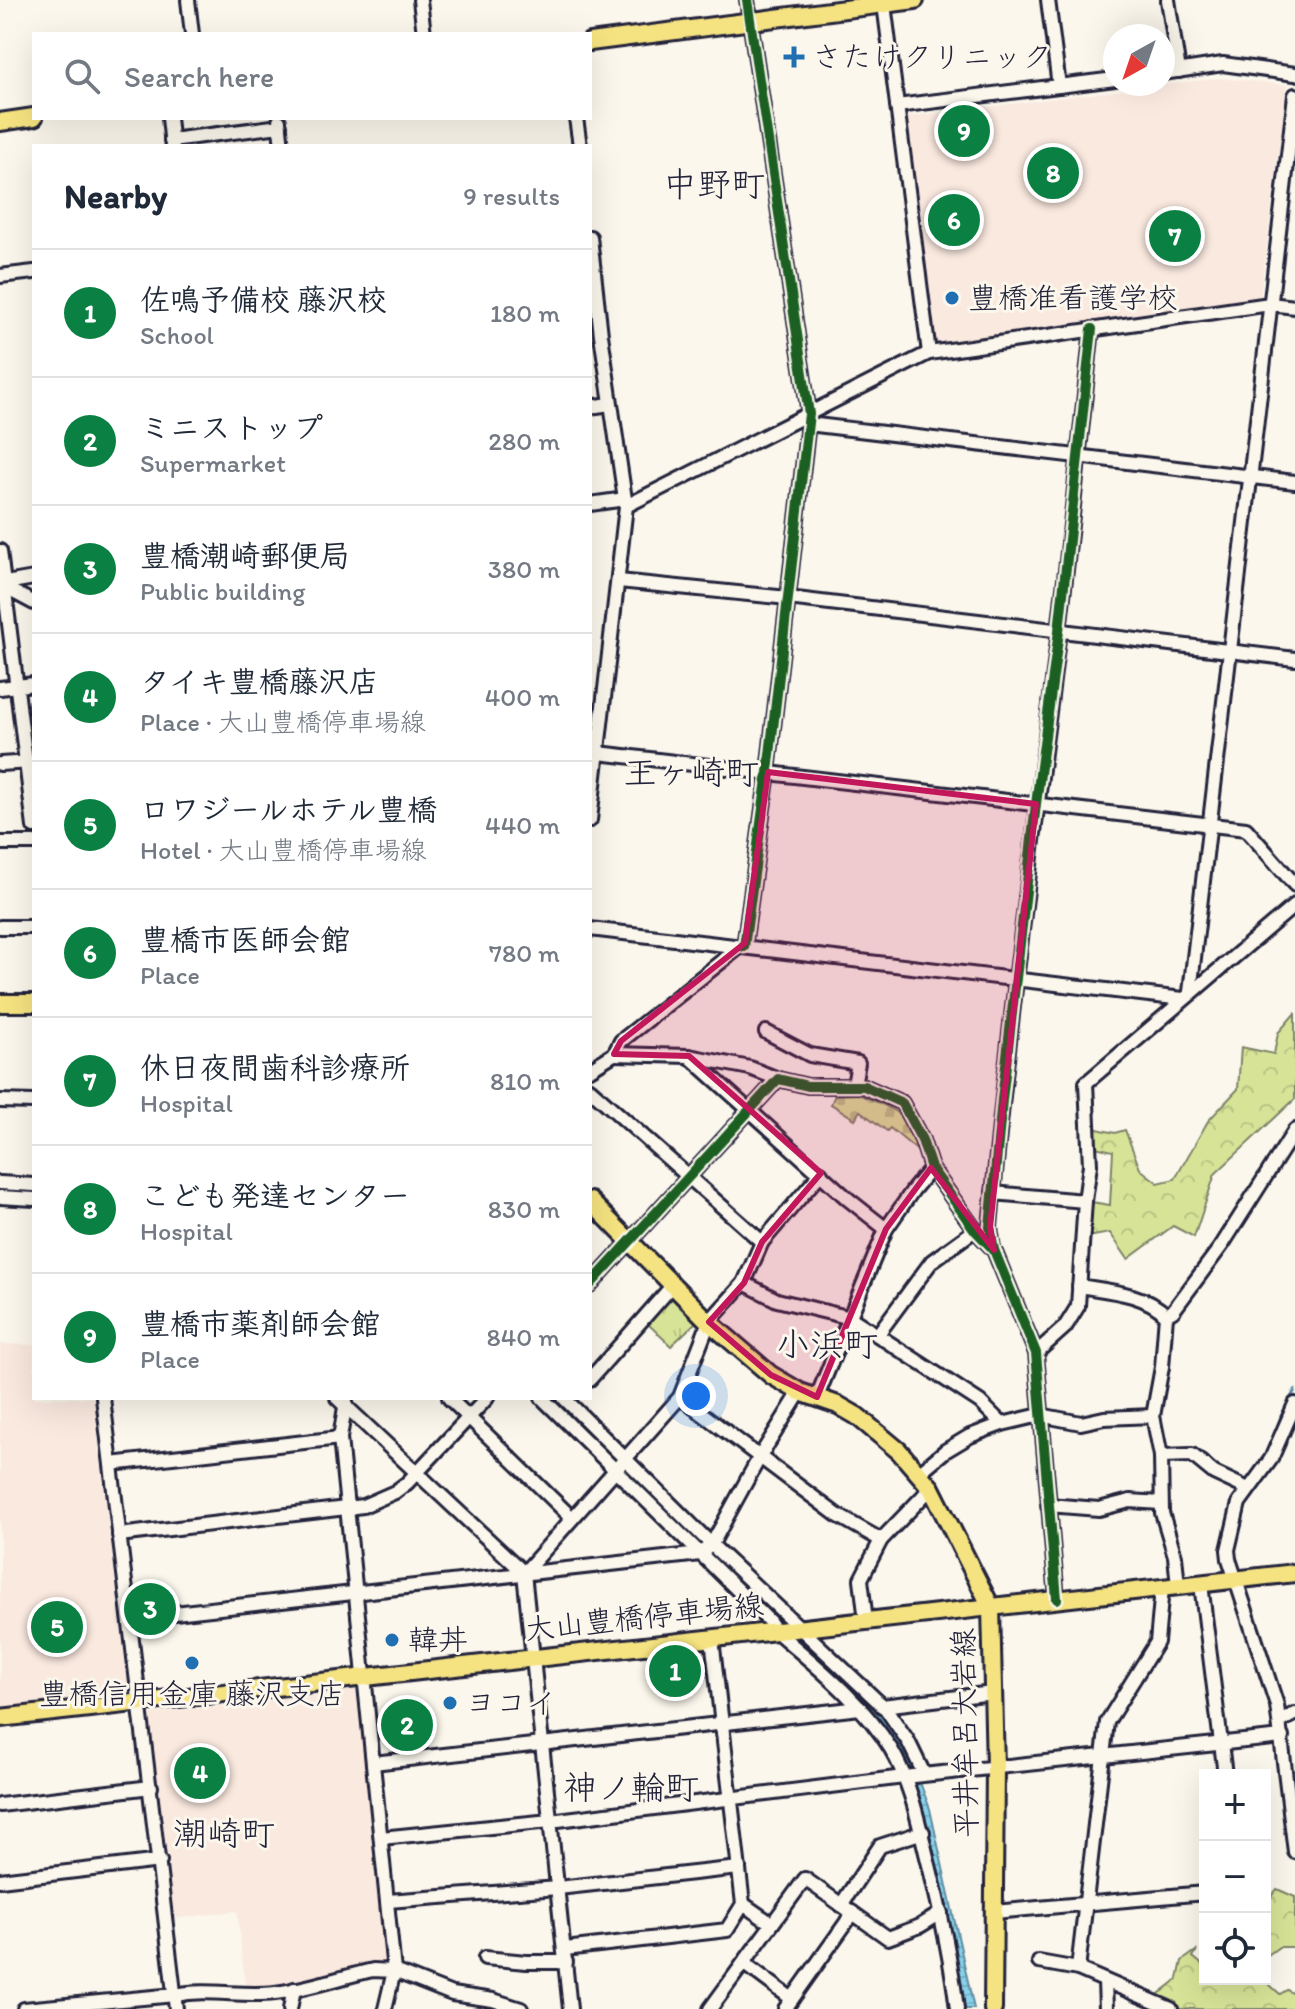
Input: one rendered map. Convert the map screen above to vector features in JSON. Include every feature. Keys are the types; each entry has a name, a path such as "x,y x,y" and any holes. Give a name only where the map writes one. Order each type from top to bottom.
{"main road":[{"path":"592,42 915,0"},
{"path":"0,122 32,117"},
{"path":"0,1003 32,1003"},
{"name":"平井牟呂大岩線","path":"592,1203 709,1322 771,1375 800,1392 857,1416 920,1472 991,1607 995,1767 993,2009"},
{"name":"大山豊橋停車場線","path":"0,1718 1295,1573"}],"street":[{"path":"188,0 192,32"},
{"path":"420,0 424,32"},
{"path":"592,1068 614,1054 621,1041 743,946 768,772 809,419 747,0"},
{"path":"1048,0 1059,86"},
{"path":"1168,0 1179,71"},
{"path":"884,4 929,353"},
{"path":"1175,72 1223,64 1295,74"},
{"path":"897,106 1103,80"},
{"path":"1186,995 1210,825 1295,95"},
{"path":"170,120 176,143"},
{"path":"176,143 177,120"},
{"path":"576,120 580,144"},
{"path":"176,143 279,122 282,144"},
{"path":"0,276 32,272"},
{"path":"592,272 595,336 626,502 619,581 592,786"},
{"path":"592,504 626,502 809,419 929,353 1270,304 1295,307"},
{"path":"1057,1599 1036,1353 994,1250 990,1227 1092,329"},
{"path":"592,407 610,404"},
{"path":"809,419 1078,457 1295,482"},
{"path":"0,551 32,794"},
{"path":"3,585 32,578"},
{"path":"619,581 788,598 1295,659"},
{"path":"3,585 32,602"},
{"path":"0,688 32,684"},
{"path":"594,753 1246,829 1295,885"},
{"path":"0,764 30,762"},
{"path":"0,843 32,843"},
{"path":"1036,1353 1070,1320 1078,1306 1090,1165 1086,1083 1295,905"},
{"path":"0,927 32,927"},
{"path":"592,929 1186,995"},
{"path":"766,1032 800,1052 858,1063 854,1085"},
{"path":"614,1054 689,1056 750,1068 808,1086 864,1086 902,1103 922,1140 931,1168 975,1230 994,1250"},
{"path":"689,1056 848,1199 886,1229"},
{"path":"592,1283 778,1079"},
{"path":"592,1091 762,1242"},
{"path":"0,1101 32,1102"},
{"path":"1078,1969 1107,1722 1157,1642 1175,1556 1161,1503 1161,1456 1153,1416 1162,1367 1166,1315 1181,1302 1205,1269 1295,1130"},
{"path":"1286,1144 1295,1157"},
{"path":"817,1397 886,1229 931,1168"},
{"path":"524,1573 680,1397 709,1322 744,1283 762,1242 821,1173"},
{"path":"0,1183 32,1185"},
{"path":"993,1193 1085,1201"},
{"path":"0,1197 32,1199"},
{"path":"878,1334 932,1261 975,1230"},
{"path":"744,1283 777,1300 851,1318 980,1402 1002,1424"},
{"path":"592,1377 672,1286"},
{"path":"1079,1286 1132,1295 1159,1308 1166,1315"},
{"path":"130,1618 700,1554 712,1544 759,1458 800,1392"},
{"path":"680,1397 837,1515 881,1540"},
{"path":"103,1400 176,2009"},
{"path":"343,1400 340,1438 394,1971 385,2009"},
{"path":"343,1400 524,1573 570,2009"},
{"path":"451,1400 572,1518"},
{"path":"119,1535 363,1506 395,1492 418,1473 485,1400"},
{"path":"544,1400 769,1621 790,1630 882,1706 908,1741 924,1774"},
{"path":"568,1400 712,1544 860,1708 890,1748 904,1777 923,1832 957,2009"},
{"path":"1295,1404 1271,1459 1239,1503 1228,1550 1280,1721 1291,1790 1295,1852"},
{"path":"920,1472 957,1444 1002,1424 1040,1415 1081,1423 1104,1418 1153,1416"},
{"path":"111,1464 340,1438"},
{"path":"1161,1456 1192,1455 1214,1473 1248,1489"},
{"path":"866,1621 861,1579 881,1540 931,1488"},
{"path":"1048,1505 1099,1509 1130,1501 1161,1503"},
{"path":"1201,1584 1224,1769"},
{"path":"485,1958 526,1962 727,1930 743,1904 712,1639"},
{"path":"882,1706 993,1693"},
{"path":"373,1763 860,1708"},
{"path":"1280,1721 1295,1714"},
{"path":"381,1838 550,1821 924,1774 1282,1737"},
{"path":"0,1805 151,1787"},
{"path":"841,1905 880,1846 923,1832"},
{"path":"0,1880 160,1861"},
{"path":"388,1901 558,1888 739,1868"},
{"path":"710,2009 805,1879 888,1938 920,1926 941,1913"},
{"path":"994,1912 1199,1894"},
{"path":"743,1904 772,1924"},
{"path":"744,1963 788,2004 853,1913"},
{"path":"1039,1962 1078,1969 1171,2009"},
{"path":"24,2009 175,1995 198,1990 250,1994 294,1989 373,1970 394,1971 452,1994 493,2000 521,2009"},
{"path":"1105,1981 1106,2009"},
{"path":"290,2009 294,1989"}],"highlighted area":[{"path":"768,772 1036,804 990,1227 994,1250 931,1168 886,1229 817,1397 771,1375 709,1322 744,1283 762,1242 821,1173 689,1056 614,1054 621,1041 745,943"}],"shaded area":[{"path":"1220,78 1287,85 1260,298 937,344 933,341 904,117 1103,92 1103,96 1175,96 1175,84"},
{"path":"0,1344 32,1345 32,1400 93,1400 128,1687 124,1692 0,1707"},
{"path":"362,1689 390,1966 276,1989 246,1991 237,1911 172,1919 148,1714"}],"green space":[{"path":"1295,1013 1295,1099 1215,1174 1194,1237 1173,1226 1128,1259 1110,1233 1087,1237 1091,1202 1110,1205 1113,1151 1095,1147 1093,1128 1115,1133 1125,1130 1140,1169 1158,1183 1175,1179 1208,1121 1238,1089 1241,1047 1274,1054 1278,1033"},
{"path":"858,1094 898,1113 910,1128 919,1152 890,1128 887,1131 860,1111 855,1119 831,1104 835,1095"},
{"path":"669,1296 698,1320 671,1346 647,1323"},
{"path":"1277,1889 1295,1897 1295,1947 1279,1947 1271,1953 1271,1913 1271,1896"},
{"path":"1197,1950 1193,1957 1199,1962 1199,1985 1270,1985 1280,1994 1287,1990 1292,1993 1295,1989 1295,2009 1175,2009 1155,1997 1178,1979 1182,1961"}],"water":[{"path":"838,1671 887,1721 916,1772 930,1809 974,2009 961,2009 929,1837 908,1774 833,1678"}],"waterway":[{"path":"1268,1452 1281,1416 1295,1390"},
{"path":"554,1400 618,1462"},
{"path":"623,1468 704,1546"},
{"path":"709,1552 784,1624"},
{"path":"796,1635 840,1676"}],"cycle path":[{"path":"744,947 768,772 809,414 747,0"},
{"path":"994,1250 990,1227 1002,1100 1092,329"},
{"path":"592,1283 778,1079 808,1086 864,1086 902,1103 922,1140 931,1168 975,1230 994,1250 1036,1353 1057,1599"}],"place":[{"name":"さたけクリニック","path":"794,57"},
{"name":"豊橋市薬剤師会館","path":"964,131"},
{"name":"こども発達センター","path":"1053,173"},
{"name":"豊橋市医師会館","path":"954,220"},
{"name":"休日夜間歯科診療所","path":"1175,236"},
{"name":"豊橋准看護学校","path":"952,298"},
{"name":"豊橋潮崎郵便局","path":"150,1609"},
{"name":"ロワジールホテル豊橋","path":"57,1627"},
{"name":"韓丼","path":"392,1640"},
{"name":"豊橋信用金庫 藤沢支店","path":"192,1663"},
{"name":"佐鳴予備校 藤沢校","path":"675,1671"},
{"name":"ヨコイ","path":"450,1703"},
{"name":"ミニストップ","path":"407,1725"},
{"name":"タイキ豊橋藤沢店","path":"200,1773"}],"district":[{"name":"中野町","path":"714,184"},
{"name":"王ヶ崎町","path":"691,772"},
{"name":"小浜町","path":"827,1344"},
{"name":"神ノ輪町","path":"631,1787"},
{"name":"潮崎町","path":"224,1833"}]}
